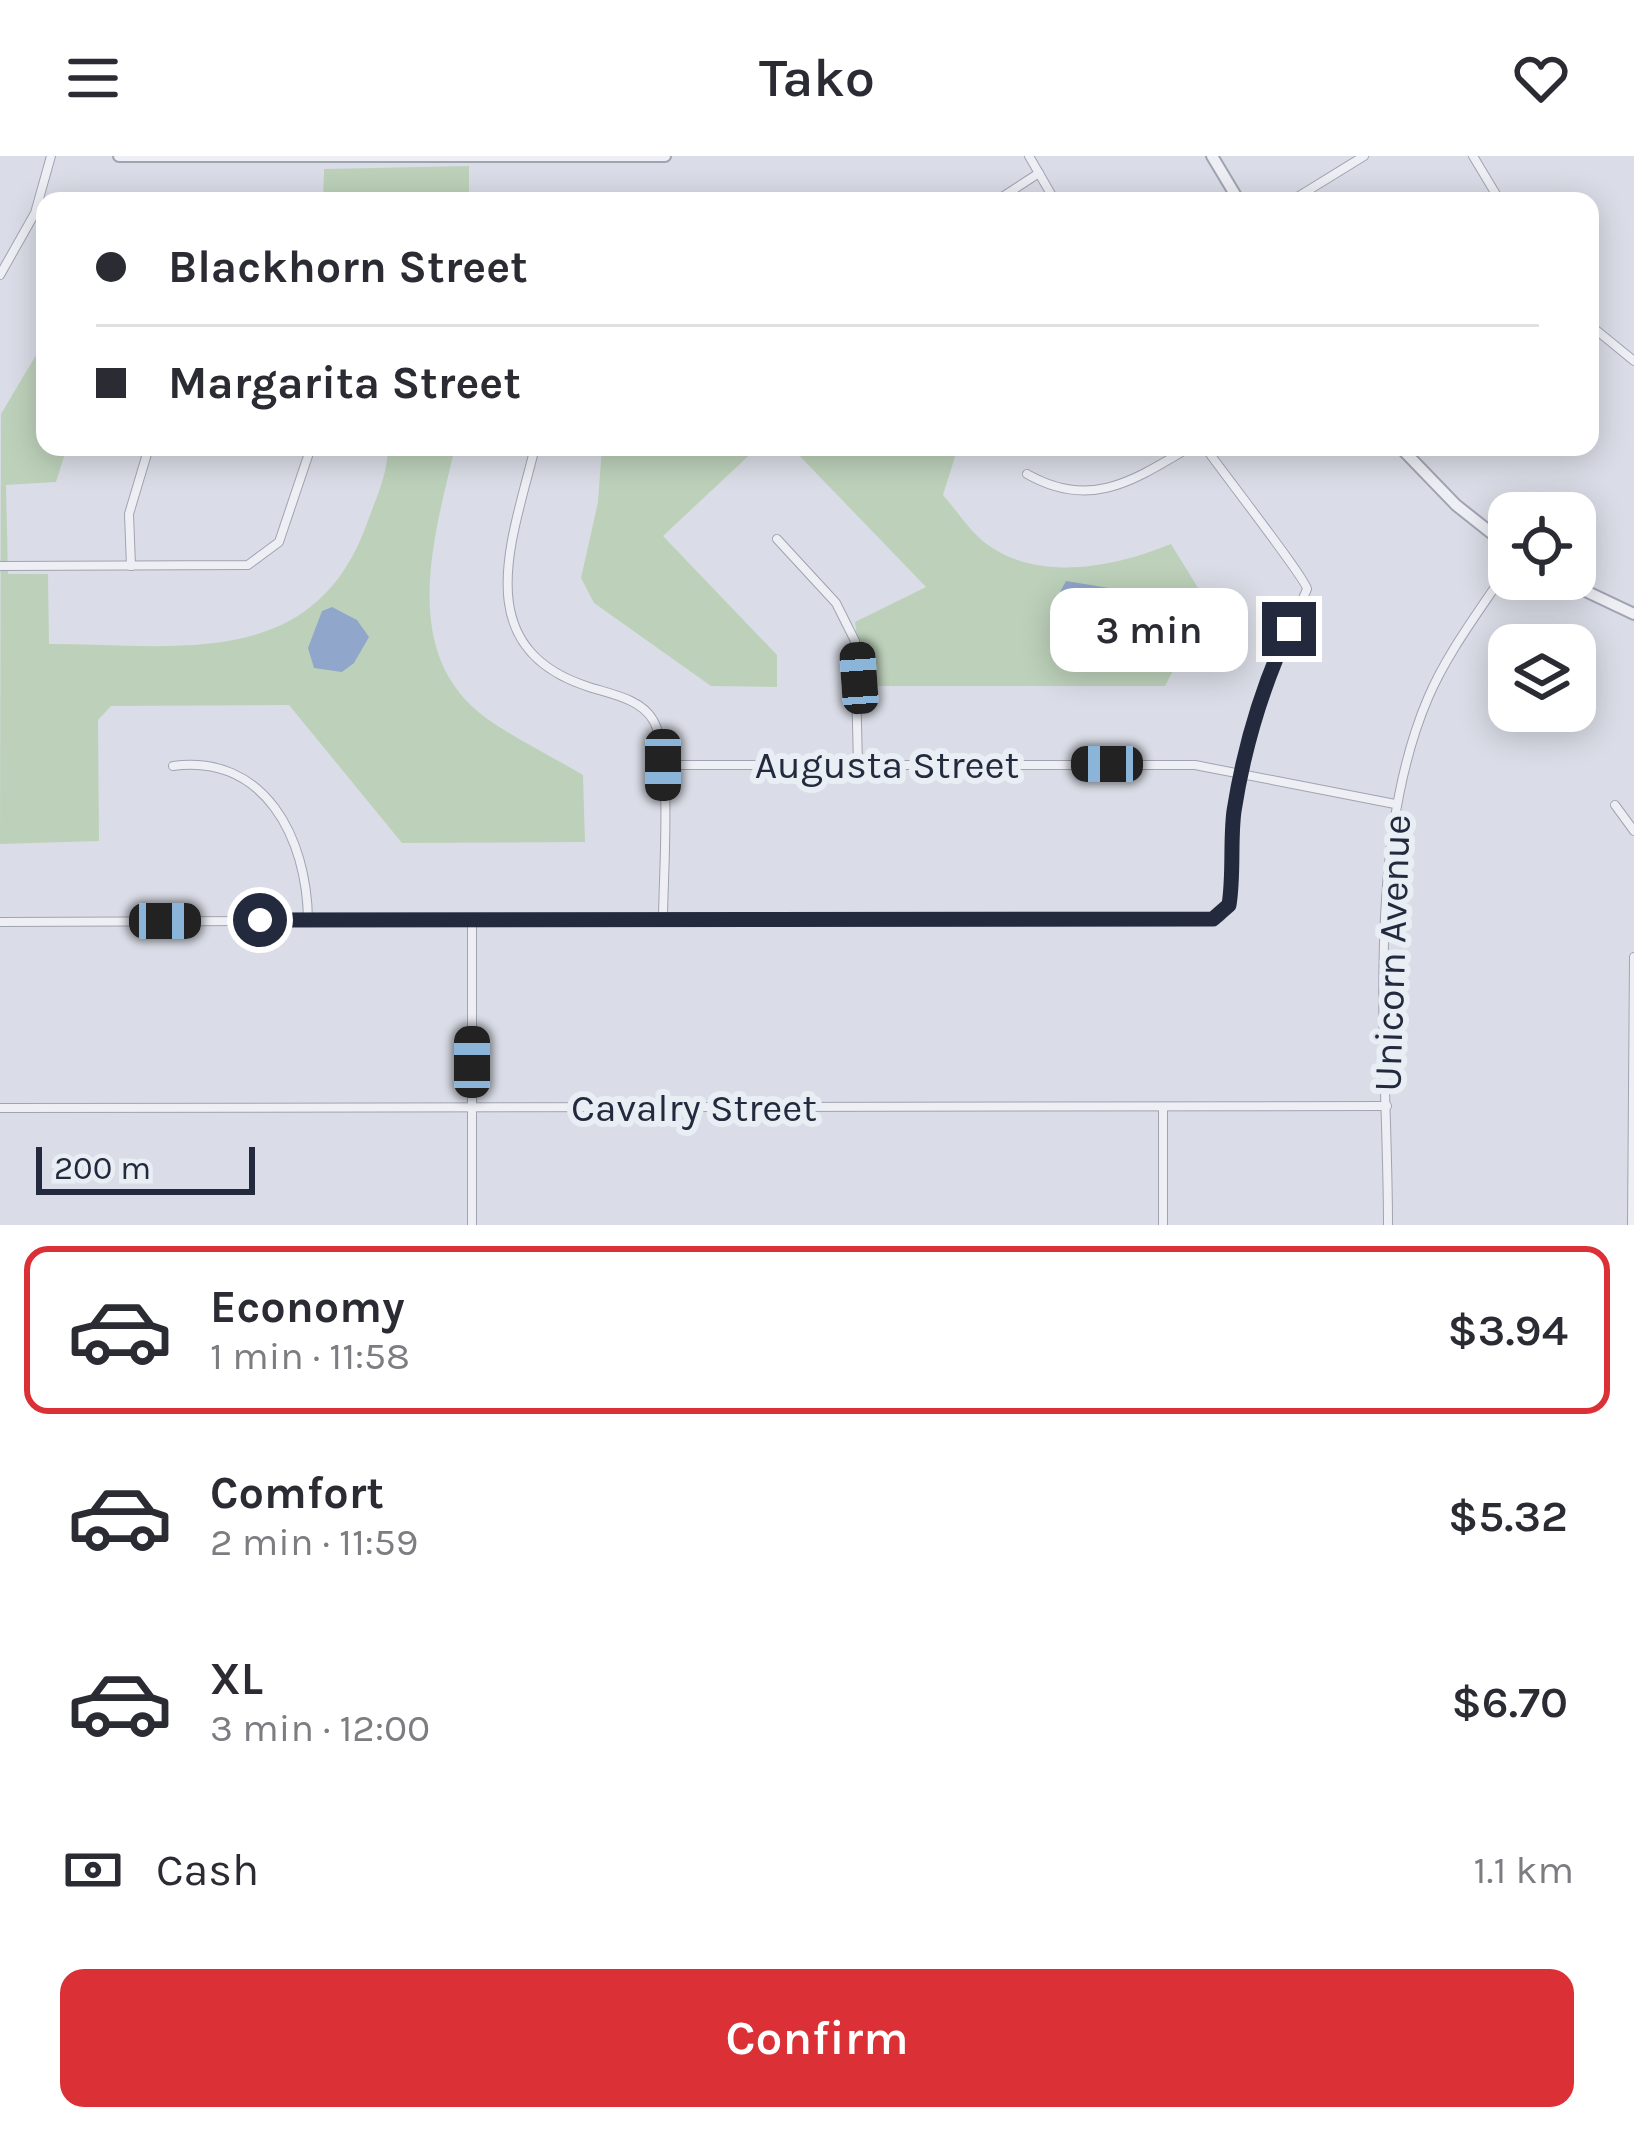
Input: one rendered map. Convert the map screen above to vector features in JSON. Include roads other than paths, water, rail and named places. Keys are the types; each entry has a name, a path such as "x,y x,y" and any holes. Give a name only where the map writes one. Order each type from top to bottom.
{"street":[{"path":"41,192 51,156"},
{"path":"119,156 665,156"},
{"path":"1029,156 1050,192"},
{"path":"1212,156 1234,192"},
{"path":"1306,192 1364,156"},
{"path":"1473,156 1495,192"},
{"path":"1010,192 1039,173"},
{"path":"0,275 36,209"},
{"path":"1599,332 1634,361"},
{"path":"131,566 129,514 146,456"},
{"path":"0,566 241,566 260,560 275,548 287,525 307,456"},
{"path":"534,456 507,562 505,584 513,622 548,667 647,711 659,732 663,920"},
{"path":"1027,474 1066,492 1100,493 1172,456"},
{"path":"0,922 1213,919 1229,905 1242,771 1260,698 1306,595 1306,580 1249,513 1211,456"},
{"path":"1409,456 1488,530"},
{"path":"778,539 836,603 855,641 858,765"},
{"path":"1596,596 1634,614"},
{"name":"Unicorn Avenue","path":"1388,1225 1386,939 1395,804 1428,697 1488,600"},
{"name":"Augusta Street","path":"663,765 1148,764 1242,771 1395,804"},
{"path":"172,766 224,766 262,794 299,851 308,920"},
{"path":"1615,805 1634,831"},
{"path":"472,920 472,1225"},
{"path":"1632,1225 1634,957"},
{"name":"Cavalry Street","path":"0,1108 1387,1106"},
{"path":"1162,1107 1163,1225"}],"water":[{"path":"1066,581 1109,588 1117,604 1115,617 1100,624 1085,618 1060,592"},
{"path":"332,607 357,620 369,637 354,663 342,672 314,668 308,648 322,611"}]}
